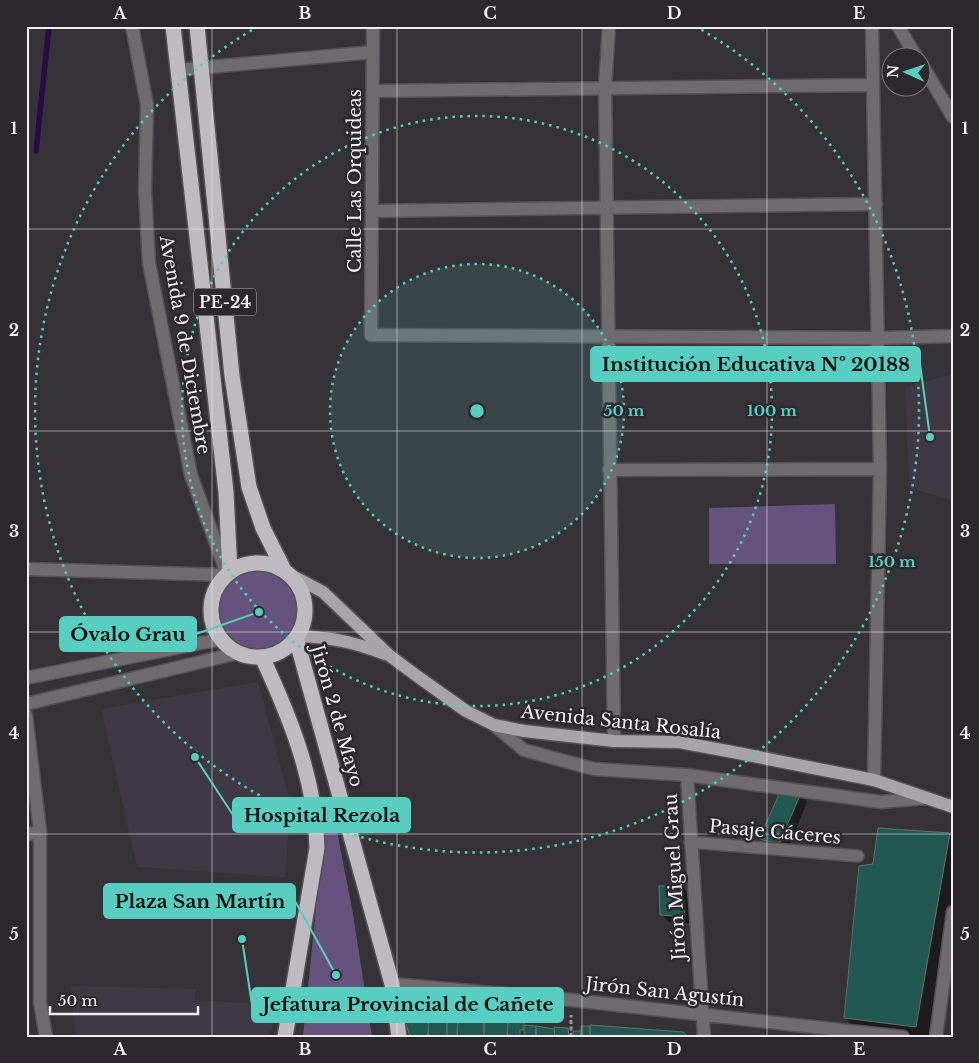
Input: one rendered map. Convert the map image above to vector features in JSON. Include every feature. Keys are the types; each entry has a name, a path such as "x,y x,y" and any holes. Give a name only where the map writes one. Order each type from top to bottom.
{"highway":[{"name":"PE-24","path":"173,26 226,492 228,574"},
{"name":"PE-24","path":"197,26 232,376 249,487 263,528 286,572"},
{"path":"260,562 286,572 300,589 304,601 305,614 296,637 287,647 275,654 262,657 238,653 220,639 214,627 212,606 217,586 228,574 248,564 260,562"},
{"name":"Jirón 2 de Mayo","path":"296,637 392,984 399,1037"},
{"path":"262,657 288,715 305,769 316,817 317,848 285,1037"}],"main road":[{"name":"Avenida Santa Rosalía","path":"286,572 323,592 390,656 466,711 494,725 524,731 614,741 679,742 874,780 953,807"},
{"name":"Avenida Santa Rosalía","path":"296,637 328,637 357,643 390,656"}],"street":[{"name":"Avenida 9 de Diciembre","path":"132,26 147,105 145,191 149,263 191,475 228,574"},
{"name":"Calle Las Orquideas","path":"373,26 371,335 608,337"},
{"path":"609,26 605,87 614,741"},
{"path":"872,26 880,469 874,780"},
{"path":"898,26 911,48"},
{"path":"177,70 202,66 373,52"},
{"path":"932,82 953,117"},
{"path":"373,91 873,85"},
{"path":"372,210 876,204"},
{"path":"608,337 879,338 953,336"},
{"path":"609,470 880,469"},
{"path":"26,569 228,574"},
{"path":"26,678 220,639"},
{"path":"26,704 238,653"},
{"path":"26,715 40,831 40,1002 46,1037"},
{"path":"494,725 524,750 594,769 687,775 881,802 926,798"},
{"name":"Jirón Miguel Grau","path":"687,775 701,1014 704,1037"},
{"path":"26,835 40,831"},
{"path":"936,1037 953,912"},
{"name":"Jirón San Agustín","path":"392,984 572,1000 903,1037"}],"lane":[{"name":"Pasaje Cáceres","path":"690,842 858,856"}],"path":[{"path":"571,1037 572,1000"}],"shaded area":[{"path":"953,374 953,500 909,488 905,387"},
{"path":"835,504 836,564 709,564 709,508"},
{"path":"259,570 275,573 288,582 297,595 300,611 297,627 288,640 275,649 259,652 243,649 230,640 221,627 218,611 221,595 230,582 243,573"},
{"path":"258,682 291,804 285,877 137,867 101,709"},
{"path":"327,823 332,823 336,826 353,914 372,1037 303,1037 324,829"},
{"path":"71,986 196,989 195,1000 274,1005 272,1030 267,1037 75,1037"}],"building":[{"path":"781,790 801,793 779,844 759,839"},
{"path":"878,828 950,833 916,1027 844,1018 859,866 873,864"},
{"path":"682,885 685,917 660,915 659,886"},
{"path":"412,1010 429,1011 428,1037 410,1037 405,1020"},
{"path":"429,1011 447,1012 447,1037 428,1037"},
{"path":"447,1015 458,1016 457,1037 447,1037"},
{"path":"458,1016 484,1019 484,1037 457,1037"},
{"path":"484,1019 508,1022 507,1037 484,1037"},
{"path":"508,1020 524,1021 524,1030 520,1030 520,1035 524,1037 507,1037"},
{"path":"524,1025 536,1026 536,1037 524,1037"},
{"path":"590,1025 683,1032 689,1037 590,1037"},
{"path":"536,1026 554,1029 555,1037 536,1037"},
{"path":"581,1026 590,1026 590,1037 581,1037"},
{"path":"554,1027 568,1028 569,1037 555,1037"},
{"path":"573,1031 581,1031 581,1037 574,1037"}],"waterway":[{"path":"36,151 49,26"}],"place":[{"name":"Institución Educativa Nº 20188","path":"930,437"},
{"name":"Óvalo Grau","path":"259,612"},
{"name":"Hospital Rezola","path":"195,757"},
{"name":"Jefatura Provincial de Cañete","path":"242,939"},
{"name":"Plaza San Martín","path":"336,975"}]}
